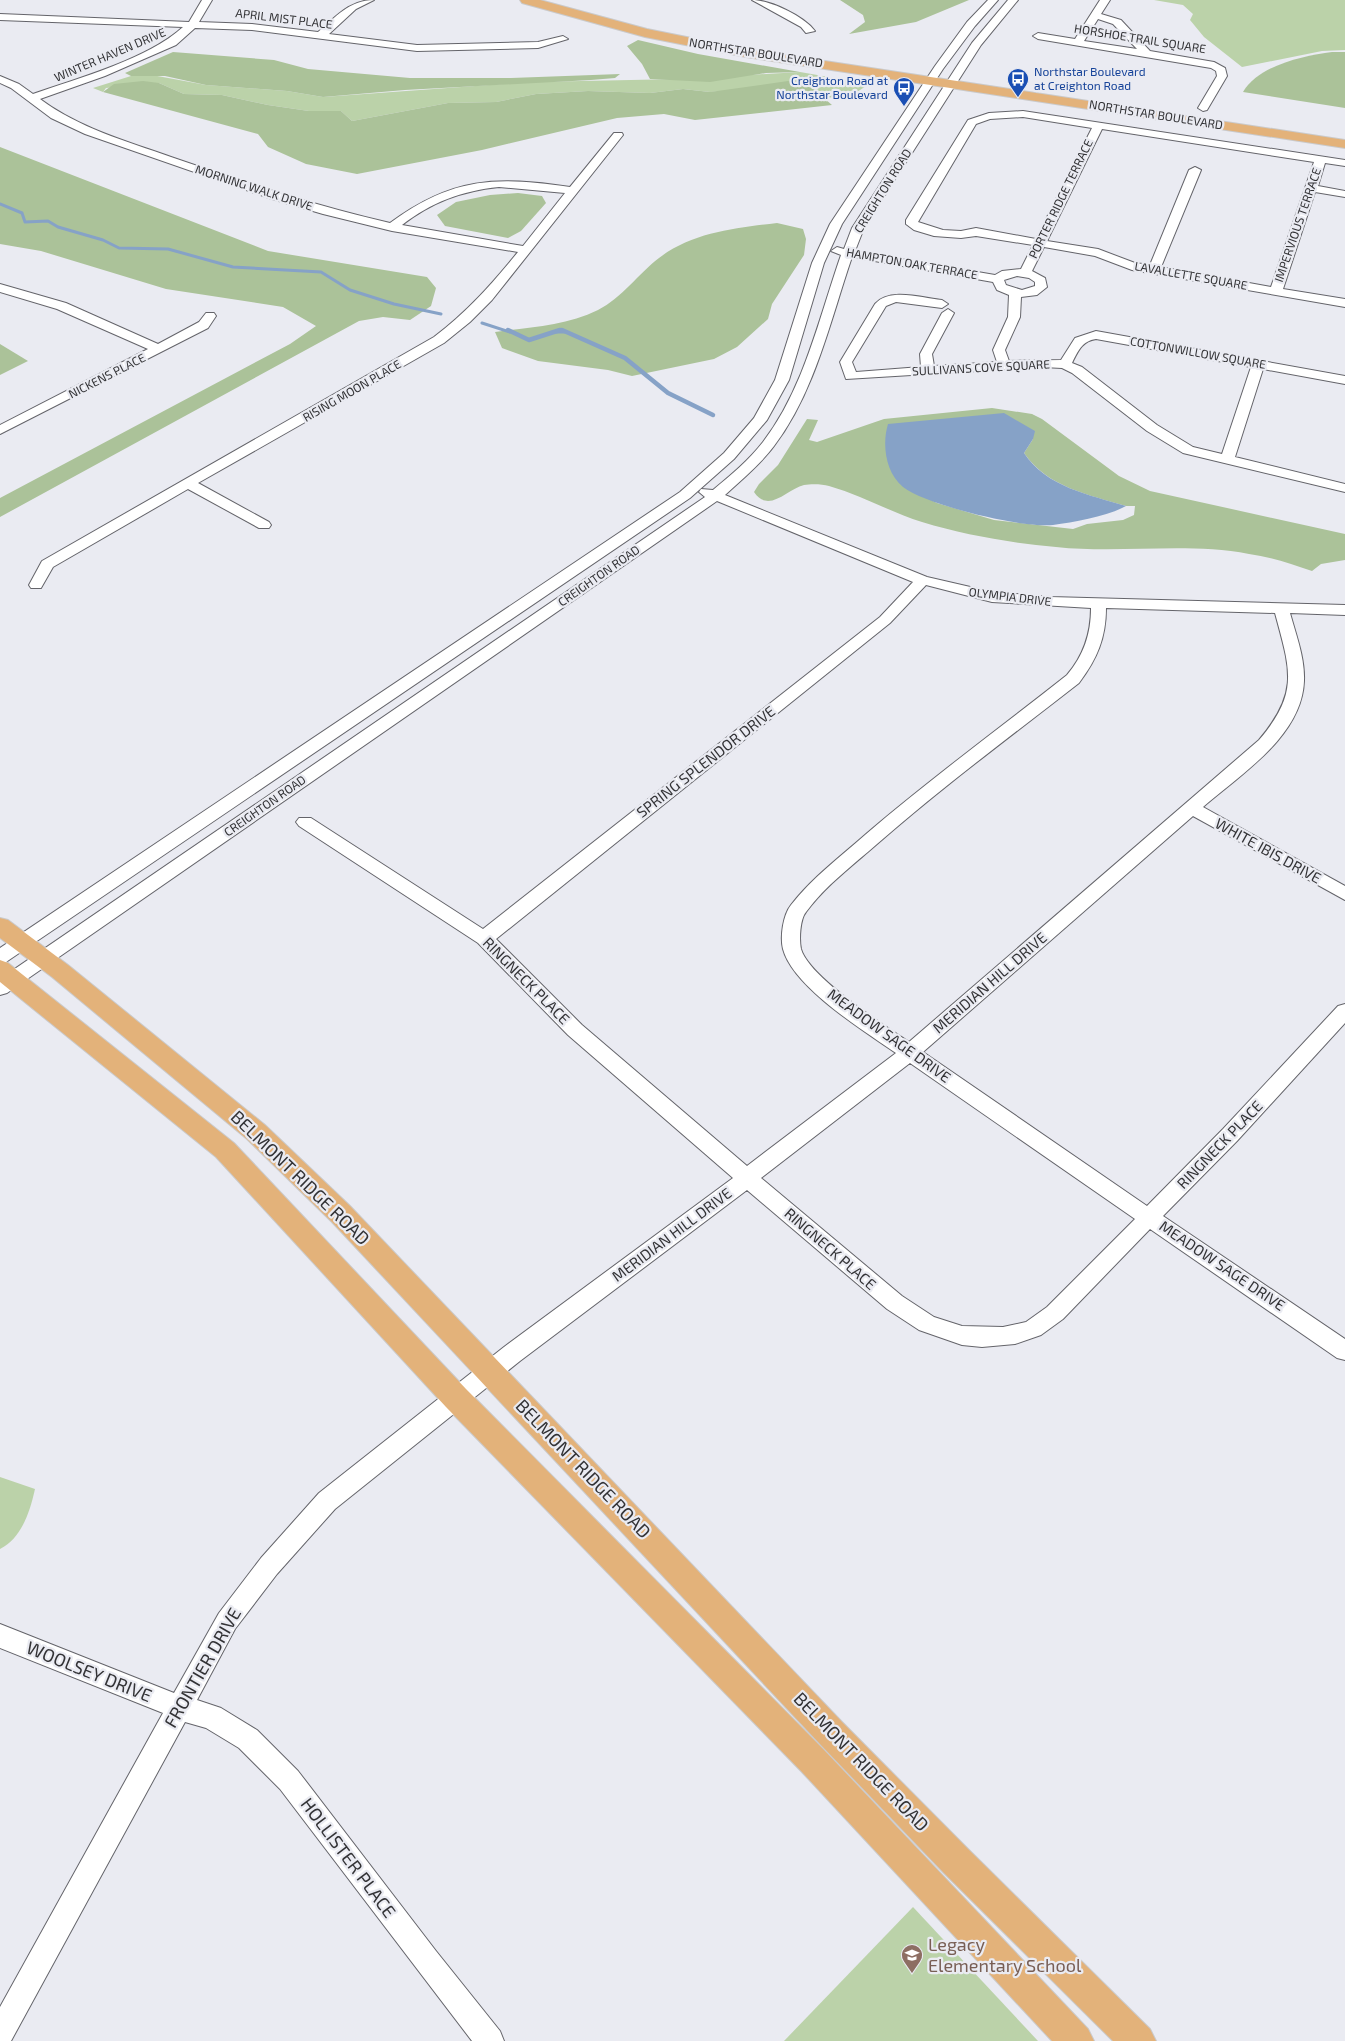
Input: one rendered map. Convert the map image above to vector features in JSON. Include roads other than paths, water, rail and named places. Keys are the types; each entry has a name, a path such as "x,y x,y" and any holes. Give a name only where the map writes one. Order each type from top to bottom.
{"main road":[{"name":"NORTHSTAR BOULEVARD","path":"526,0 613,26 686,42 932,72 955,78 1345,144"},
{"name":"NORTHSTAR BOULEVARD","path":"592,5 649,20 748,40 831,52"},
{"name":"NORTHSTAR BOULEVARD","path":"955,78 1063,87 1097,92"},
{"name":"NORTHSTAR BOULEVARD","path":"1198,108 1222,111"},
{"name":"BELMONT RIDGE ROAD","path":"0,926 11,949 43,959 256,1132 341,1214 831,1733 956,1861 1138,2041"},
{"name":"BELMONT RIDGE ROAD","path":"5,979 225,1150 456,1398 813,1760 1076,2041"}],"street":[{"name":"WINTER HAVEN DRIVE","path":"33,98 160,50 180,37 193,24 207,0"},
{"path":"320,36 353,7 369,0"},
{"path":"757,0 805,25 810,31"},
{"name":"CREIGHTON ROAD","path":"11,949 696,487 712,473 760,420 782,380 818,263 836,224 932,72 993,0"},
{"name":"CREIGHTON ROAD","path":"5,979 43,959 715,496 769,444 794,403 804,382 847,253 858,228 988,27 1013,0"},
{"path":"1078,42 1105,0"},
{"path":"1095,15 1117,22 1146,53"},
{"name":"APRIL MIST PLACE","path":"0,17 252,27 405,47 538,45 563,39"},
{"name":"HORSHOE TRAIL SQUARE","path":"1038,36 1204,62 1221,70 1222,76 1198,108"},
{"name":"MORNING WALK DRIVE","path":"0,79 33,98 55,116 89,132 276,197 327,212 392,227 525,250"},
{"path":"1039,243 976,232 957,235 943,233 918,228 912,224 912,220 972,122 990,116 1023,114 1345,163"},
{"name":"PORTER RIDGE TERRACE","path":"1025,273 1098,126"},
{"name":"RISING MOON PLACE","path":"36,585 47,564 440,340 466,319 488,296 618,135"},
{"name":"IMPERVIOUS TERRACE","path":"1276,291 1321,159"},
{"path":"1154,270 1195,170"},
{"path":"392,227 418,206 443,194 469,187 520,184 573,191"},
{"path":"1310,188 1345,194"},
{"name":"LAVALLETTE SQUARE","path":"1039,243 1098,253 1132,266 1345,302"},
{"name":"HAMPTON OAK TERRACE","path":"825,249 998,279"},
{"path":"1008,273 1025,273 1038,278 1041,287 1031,293 1015,293 1001,288 998,283 998,279 1008,273"},
{"path":"0,288 73,309 159,349"},
{"path":"1004,365 999,350 1014,317 1015,293"},
{"name":"SULLIVANS COVE SQUARE","path":"945,309 906,299 886,300 881,304 846,362 852,376 1004,365 1065,364 1077,370 1174,443 1188,450 1345,488"},
{"path":"928,371 926,354 945,309"},
{"name":"NICKENS PLACE","path":"0,430 204,325 210,316"},
{"name":"COTTONWILLOW SQUARE","path":"1065,364 1075,343 1081,339 1096,336 1345,380"},
{"path":"1228,460 1258,364"},
{"path":"189,484 264,525"},
{"name":"OLYMPIA DRIVE","path":"696,487 922,580 992,597 1099,604 1345,610"},
{"name":"SPRING SPLENDOR DRIVE","path":"484,938 885,620 904,602 922,580"},
{"name":"MEADOW SAGE DRIVE","path":"1099,604 1096,642 1086,663 1073,679 911,805 827,878 797,910 793,921 792,948 800,965 814,980 854,1014 1345,1351"},
{"name":"MERIDIAN HILL DRIVE","path":"491,1372 747,1178 909,1052 1265,744 1281,727 1291,710 1296,695 1298,678 1281,608"},
{"name":"WHITE IBIS DRIVE","path":"1192,808 1345,894"},
{"name":"RINGNECK PLACE","path":"305,822 484,938 575,1030 899,1307 936,1328 958,1337 990,1338 1026,1333 1056,1313 1150,1218 1345,1011"},
{"name":"FRONTIER DRIVE","path":"0,2034 178,1707 227,1621 269,1566 327,1501 367,1467 491,1372"},
{"name":"WOOLSEY DRIVE","path":"0,1636 178,1707"},
{"name":"HOLLISTER PLACE","path":"178,1707 212,1717 248,1739 289,1780 426,1961 490,2041"}],"water":[{"path":"1004,413 1035,431 1033,439 1024,453 1033,465 1044,474 1070,488 1126,506 1101,516 1062,524 1039,525 1020,523 976,514 933,501 903,487 892,474 885,449 888,424"}],"waterway":[{"path":"0,204 22,213 25,222 48,221 58,227 103,240 119,248 168,249 233,267 321,272 350,290 394,304 441,314"},
{"path":"482,323 510,332"},
{"path":"508,330 529,340 560,330"},
{"path":"562,330 625,358 668,393 713,415"},
{"path":"556,332 565,332"}],"place":[{"name":"Northstar Boulevard at Creighton Road","path":"1018,98"},
{"name":"Creighton Road at Northstar Boulevard","path":"904,107"},
{"name":"Legacy Elementary School","path":"912,1974"}]}
